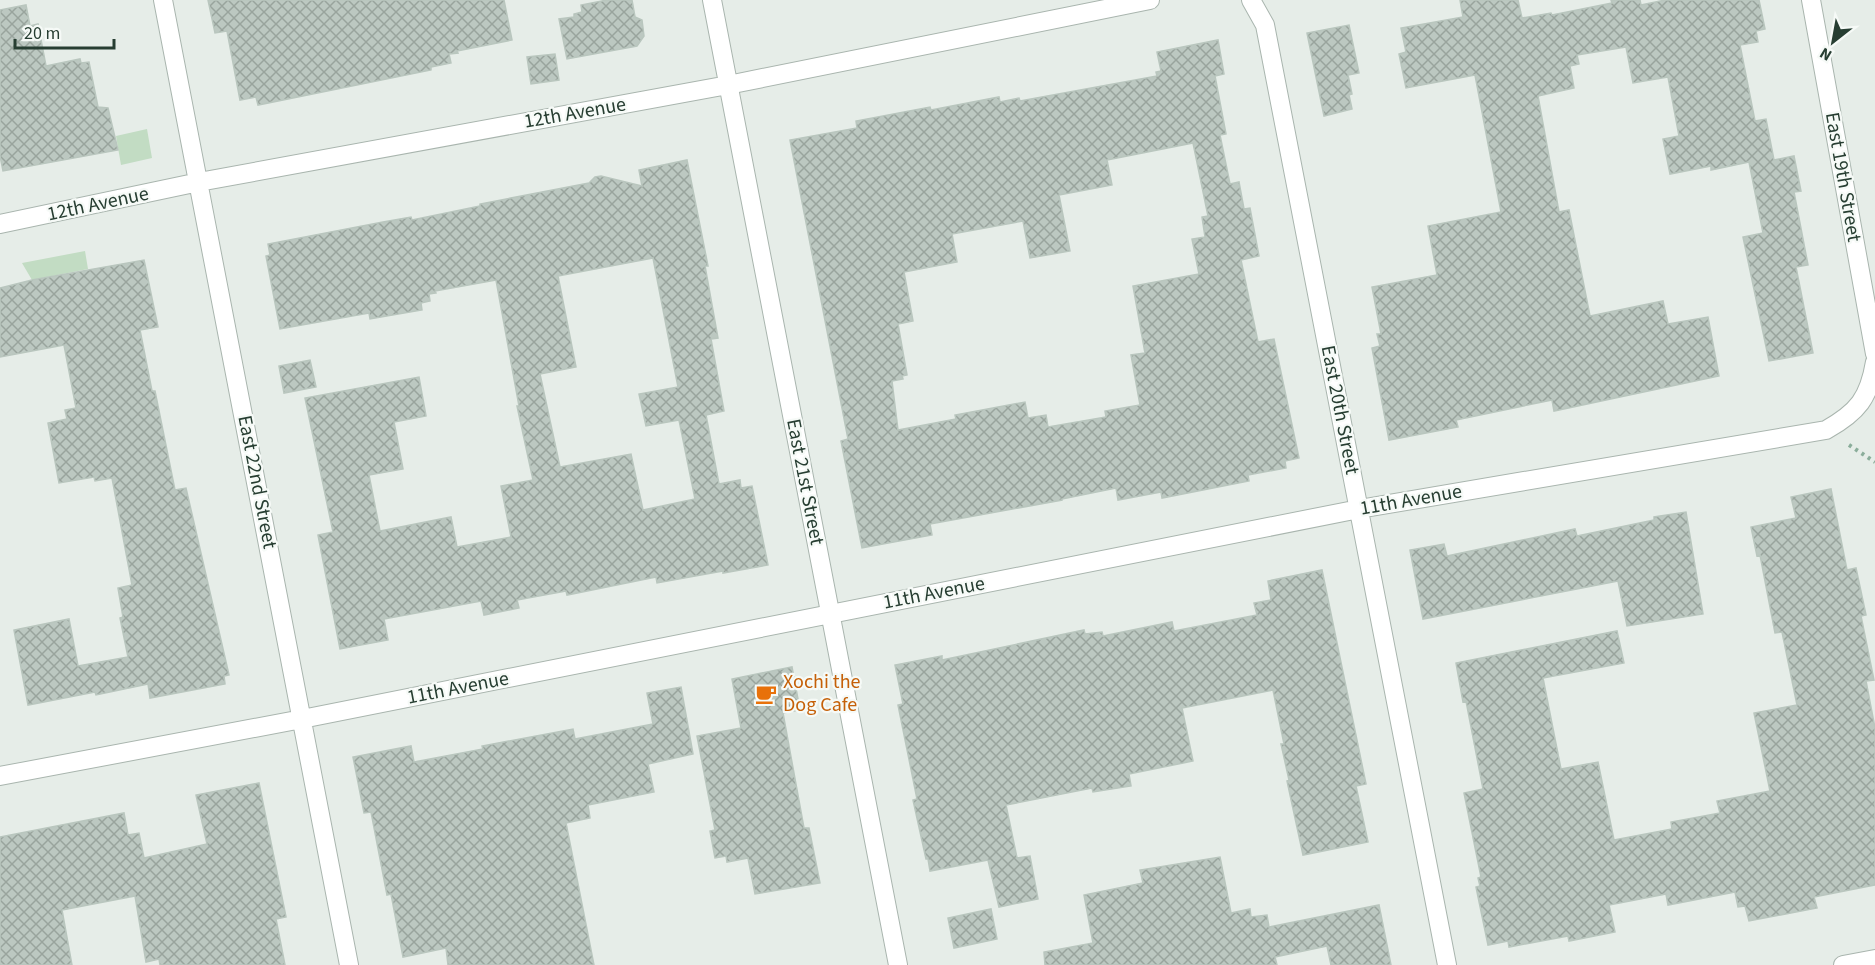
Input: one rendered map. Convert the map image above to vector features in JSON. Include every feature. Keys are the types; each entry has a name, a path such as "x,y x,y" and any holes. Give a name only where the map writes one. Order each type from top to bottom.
{"street":[{"name":"East 22nd Street","path":"163,0 350,965"},
{"name":"East 21st Street","path":"712,0 898,965"},
{"name":"12th Avenue","path":"0,224 199,182 728,85 1150,0"},
{"name":"East 20th Street","path":"1251,0 1265,25 1447,965"},
{"name":"East 19th Street","path":"1810,0 1875,354"},
{"name":"11th Avenue","path":"0,776 302,719 1359,509 1826,430 1845,418 1862,402 1872,382 1875,362"},
{"path":"1843,965 1875,959"}],"green space":[{"path":"147,129 152,158 121,165 116,136"},
{"path":"85,251 88,269 32,280 22,263"}],"building":[{"path":"208,0 504,0 512,40 457,51 458,53 449,54 451,63 431,67 431,70 258,105 256,97 240,100 227,31 215,33"},
{"path":"607,0 632,0 635,17 642,20 644,36 637,46 567,59 559,19 574,17 574,14 582,12 581,5"},
{"path":"1460,0 1518,0 1522,18 1551,13 1552,15 1612,3 1611,0 1640,0 1641,5 1665,0 1759,0 1765,29 1756,31 1758,42 1740,45 1755,121 1766,119 1774,160 1794,156 1801,191 1794,192 1808,265 1796,267 1813,353 1769,361 1743,237 1763,233 1749,162 1711,170 1711,166 1670,174 1663,139 1679,136 1668,77 1633,83 1626,47 1577,55 1579,64 1570,66 1574,88 1538,96 1559,212 1569,210 1590,316 1663,301 1668,324 1708,317 1719,376 1554,411 1552,400 1456,420 1458,427 1389,440 1372,348 1380,346 1377,334 1381,334 1372,287 1437,275 1428,226 1501,212 1475,75 1406,88 1399,54 1406,52 1401,28 1463,17"},
{"path":"26,5 30,26 38,24 46,66 80,59 81,63 89,62 98,107 108,108 118,150 3,171 0,156 0,10"},
{"path":"1349,25 1359,73 1348,75 1352,109 1324,116 1307,33"},
{"path":"1218,40 1224,74 1215,76 1226,134 1220,135 1230,184 1239,182 1244,209 1250,208 1259,256 1241,260 1258,342 1274,339 1299,458 1285,461 1286,468 1248,475 1249,481 1162,498 1161,492 1118,500 1116,488 930,524 932,535 862,548 841,441 848,439 790,140 857,128 856,121 930,107 931,110 999,97 1000,102 1019,98 1020,101 1157,76 1156,72 1161,71 1157,52","holes":["1193,143 1208,216 1202,217 1205,237 1192,239 1199,274 1133,286 1145,353 1131,355 1140,405 1105,411 1106,417 1048,427 1046,415 1028,418 1025,402 955,415 956,419 898,430 892,381 903,379 902,376 907,375 898,324 913,321 904,272 957,262 952,234 1023,221 1030,258 1070,251 1059,195 1112,185 1107,160"]},
{"path":"555,54 559,80 531,84 527,57"},
{"path":"687,160 708,266 705,266 718,338 711,339 724,411 706,415 719,484 740,480 741,488 752,486 768,565 657,583 656,577 567,595 566,591 517,600 519,608 484,615 481,601 384,619 388,640 340,649 318,535 333,532 305,398 419,377 426,416 394,422 403,469 369,475 380,531 451,517 457,547 511,537 501,486 533,480 517,406 519,406 496,280 435,291 436,293 429,294 430,301 421,303 422,310 370,319 369,313 280,329 266,256 270,255 268,244 411,217 412,220 589,183 595,177 601,176 642,186 639,170","holes":["653,258 678,387 639,394 646,426 679,420 695,499 643,510 631,454 560,467 540,374 576,367 558,276"]},
{"path":"144,260 158,327 140,330 152,391 155,391 175,490 186,488 229,675 224,676 225,684 150,698 148,684 96,695 95,692 28,705 14,630 69,619 78,666 128,657 120,618 123,617 118,588 132,585 112,478 95,481 94,477 59,483 48,423 67,419 65,410 76,408 64,345 0,357 0,288"},
{"path":"310,360 316,387 284,393 279,366"},
{"path":"1831,489 1847,570 1856,568 1866,615 1861,616 1874,680 1866,681 1875,728 1875,885 1814,897 1817,908 1749,921 1745,906 1738,907 1735,892 1668,905 1666,894 1609,905 1615,932 1569,941 1568,936 1509,947 1508,941 1488,945 1476,887 1480,886 1478,878 1481,877 1464,793 1483,789 1466,701 1463,702 1456,663 1617,631 1624,663 1543,678 1561,769 1598,762 1614,840 1672,829 1671,822 1720,813 1717,801 1770,791 1754,713 1797,705 1782,632 1775,633 1760,555 1757,556 1751,527 1796,518 1791,497"},
{"path":"1686,512 1703,614 1627,626 1618,581 1423,619 1410,550 1444,544 1447,556 1575,529 1577,536 1654,520 1654,517"},
{"path":"1322,570 1366,784 1356,786 1368,842 1303,855 1287,781 1289,780 1281,744 1284,744 1273,690 1182,708 1193,761 1129,774 1131,786 1093,792 1092,788 1006,805 1017,858 1030,856 1038,899 999,907 988,860 930,871 913,800 917,799 898,705 903,704 895,665 942,656 942,660 1084,630 1085,634 1102,632 1103,636 1172,622 1174,631 1257,615 1254,603 1271,600 1268,581"},
{"path":"792,667 800,710 783,713 804,828 809,828 820,883 755,894 748,858 727,862 726,856 715,858 710,831 715,830 697,736 741,728 732,679"},
{"path":"681,687 693,754 648,764 654,792 588,805 590,818 566,823 594,965 448,965 446,948 403,957 391,894 387,895 371,812 364,813 353,757 411,746 414,762 483,749 482,746 573,729 575,739 653,724 647,693"},
{"path":"259,783 286,917 276,919 285,965 160,965 159,959 146,962 135,896 62,910 72,965 0,965 0,837 124,813 128,835 139,833 144,858 207,844 196,795"},
{"path":"1220,857 1231,913 1250,909 1251,917 1267,915 1269,927 1379,905 1391,965 1331,965 1327,946 1275,957 1277,965 1045,965 1044,952 1093,943 1084,895 1143,883 1140,870"},
{"path":"991,909 997,939 954,948 948,918"}],"place":[{"name":"Xochi the Dog Cafe","path":"766,694"}]}
